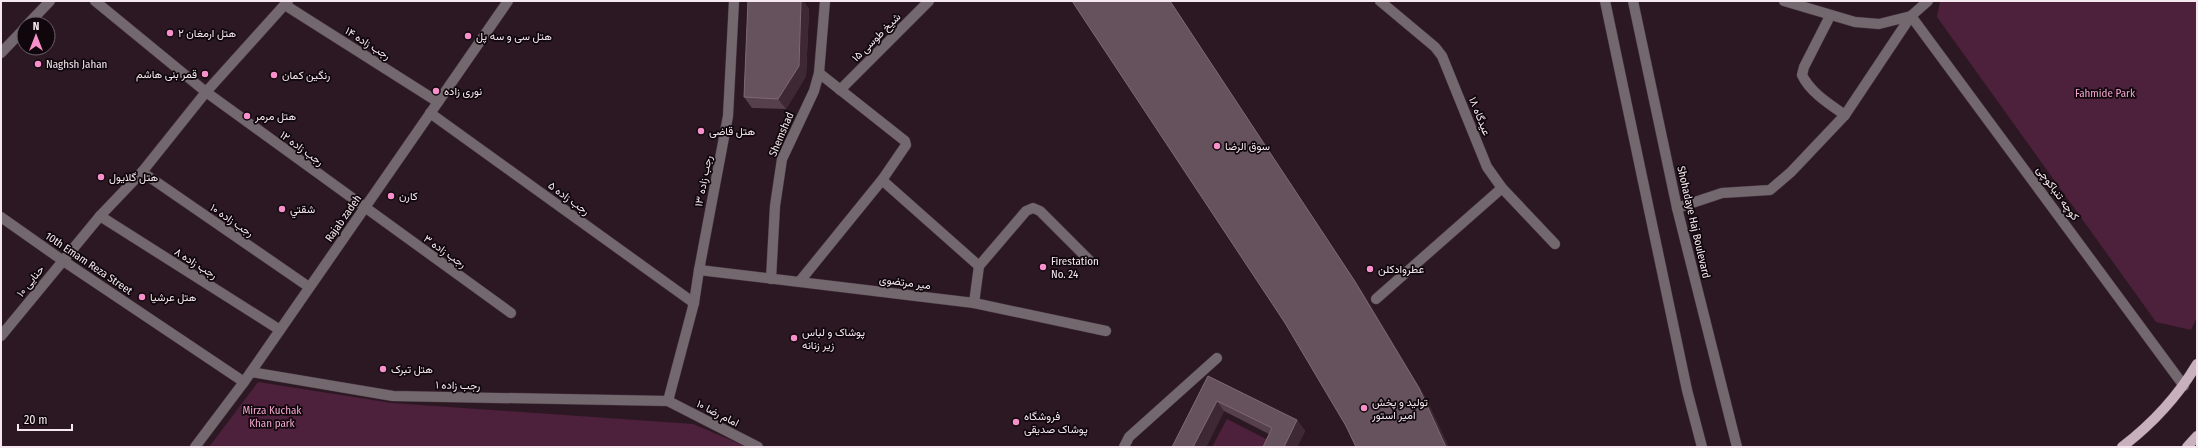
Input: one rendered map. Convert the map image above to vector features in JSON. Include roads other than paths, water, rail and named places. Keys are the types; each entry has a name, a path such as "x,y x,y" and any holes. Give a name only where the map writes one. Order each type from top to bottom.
{"main road":[{"path":"2122,447 2143,431 2184,386 2197,364"},
{"path":"2187,447 2197,436"}],"street":[{"path":"36,16 50,1"},
{"name":"رجب زاده ۱۲","path":"95,1 206,92 364,208"},
{"name":"Rajab zadeh","path":"196,447 251,372 507,1"},
{"name":"رجب زاده ۱۳","path":"668,401 694,303 728,116 734,1"},
{"name":"Shemshad","path":"771,280 775,206 782,160 814,91 819,73 825,1"},
{"name":"۱۵ شیخ طوسی","path":"840,90 929,1"},
{"name":"عیدگاه ۱۸","path":"1380,1 1435,47 1442,56 1487,167 1502,188 1555,244"},
{"path":"1605,1 1686,382 1702,447"},
{"name":"Shohadaye Haj Boulevard","path":"1633,1 1677,208 1737,447"},
{"path":"1784,1 1830,16 1855,22 1879,24 1911,16"},
{"path":"1677,208 1722,192 1770,190 1791,172 1844,115 1911,16 1928,1"},
{"name":"حنایی ۱۰","path":"1,336 62,260 100,216 142,172 206,92 287,3"},
{"name":"رجب زاده ۱۴","path":"287,3 438,102"},
{"path":"1830,16 1804,66 1802,75 1805,82 1825,101 1844,115"},
{"name":"کوچه تنباکوچی","path":"1911,16 2184,386"},
{"path":"1,53 16,37"},
{"path":"800,281 882,180 906,146 905,141 819,73"},
{"name":"رجب زاده ۵","path":"430,113 694,303"},
{"name":"رجب زاده ۱۰","path":"142,172 309,287"},
{"path":"882,180 979,266"},
{"path":"1376,299 1502,188"},
{"name":"رجب زاده ۳","path":"364,208 511,313"},
{"path":"974,303 979,266 1026,211 1033,208 1040,211 1090,261"},
{"name":"رجب زاده ۸","path":"100,216 280,330"},
{"name":"10th Emam Reza Street","path":"1,217 62,260 244,382"},
{"name":"میر مرتضوی","path":"699,270 771,280 800,281 974,303 1106,331"},
{"path":"1124,447 1129,437 1217,358"},
{"name":"رجب زاده ۱","path":"251,372 393,396 668,401"},
{"name":"امام رضا ۱۰","path":"668,401 758,447"}],"place":[{"name":"هتل ارمغان ۲","path":"170,33"},
{"name":"هتل سی و سه پل","path":"468,36"},
{"name":"Naghsh Jahan","path":"38,64"},
{"name":"قمر بنی هاشم","path":"205,74"},
{"name":"رنگین کمان","path":"274,75"},
{"name":"نورى زاده","path":"436,91"},
{"name":"هتل مرمر","path":"247,116"},
{"name":"هتل قاضی","path":"701,131"},
{"name":"سوق الرضا","path":"1217,146"},
{"name":"هتل گلایول","path":"101,177"},
{"name":"کارن","path":"391,196"},
{"name":"شقتي","path":"282,209"},
{"name":"Firestation No. 24","path":"1043,267"},
{"name":"عطروادکلن","path":"1370,269"},
{"name":"هتل عرشیا","path":"142,297"},
{"name":"پوشاک و لباس زیر زنانه","path":"794,338"},
{"name":"هتل تبرک","path":"383,369"},
{"name":"تولید و پخش امیر استور","path":"1364,408"},
{"name":"فروشگاه پوشاک صدیقی","path":"1016,422"}],"park label":[{"name":"Fahmide Park","path":"2105,93"},
{"name":"Mirza Kuchak Khan park","path":"272,416"}]}
